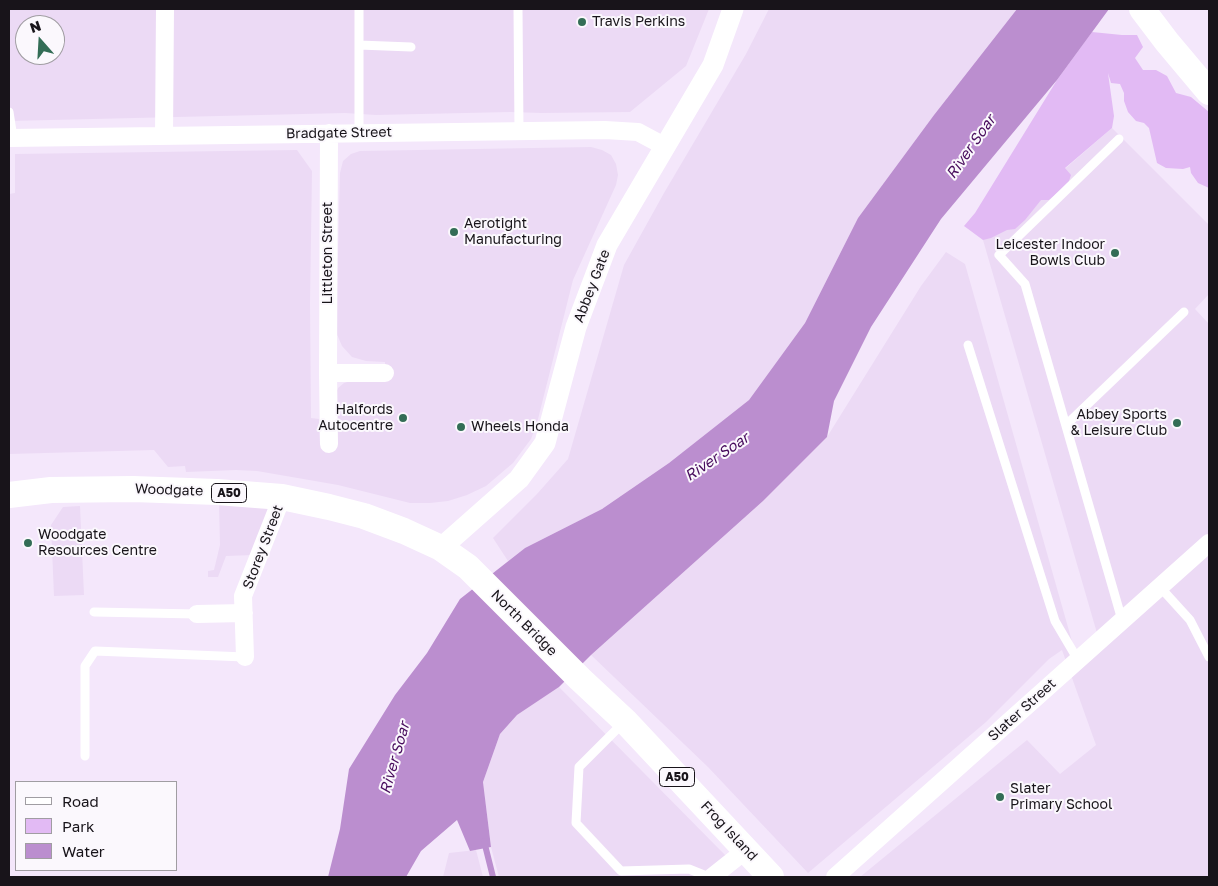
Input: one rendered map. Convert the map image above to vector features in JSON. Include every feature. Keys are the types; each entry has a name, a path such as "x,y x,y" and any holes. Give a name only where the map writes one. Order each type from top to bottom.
{"main road":[{"path":"1142,9 1209,92"},
{"name":"Woodgate","path":"9,495 51,490 133,489 217,492 282,497 364,516 441,548"},
{"name":"North Bridge","path":"441,548 468,567 580,679"},
{"name":"Frog Island","path":"580,679 625,721 746,850 767,876"}],"street":[{"path":"164,136 165,9"},
{"name":"Abbey Gate","path":"441,548 519,479 545,443 576,327 607,245 714,64 733,9"},
{"path":"1135,9 1167,42"},
{"name":"Bradgate Street","path":"11,138 605,130 638,132 666,147"},
{"name":"Littleton Street","path":"329,134 329,444"},
{"path":"328,373 385,372"},
{"name":"Storey Street","path":"245,657 243,596 282,497"},
{"name":"Slater Street","path":"836,877 1209,543"},
{"path":"197,614 244,613"},
{"path":"710,877 746,850"}],"lane":[{"path":"359,9 359,133"},
{"path":"518,9 519,131"},
{"path":"359,45 411,47"},
{"path":"9,112 11,138"},
{"path":"1119,139 999,255 1025,284 1122,620"},
{"path":"1066,425 1184,312"},
{"path":"968,344 1055,621 1078,660"},
{"path":"1160,587 1190,620 1209,657"},
{"path":"94,612 197,614"},
{"path":"85,756 84,666 95,651 245,657"},
{"path":"625,721 579,767 576,824 621,871 689,869 710,877"}],"shaded area":[{"path":"9,9 709,9 686,66 630,112 376,115 345,113 9,121"},
{"path":"769,9 1017,9 934,115 858,218 805,323 749,400 669,463 602,509 525,548 508,561 493,538 537,494 568,459 624,265 746,54"},
{"path":"1112,128 1209,225 1209,294 1195,309 1209,324 1209,877 860,877 1027,740 1060,774 1096,745 1062,650 1049,659 986,722 808,873 708,767 591,655 763,501 827,437 921,286 946,252 965,264 1077,659 1099,640 983,240"},
{"path":"591,147 611,155 616,164 618,175 616,185 573,280 537,423 531,439 513,463 486,486 448,501 410,503 338,485 257,471 186,472 185,466 168,467 154,450 9,454 9,194 15,193 15,154 297,150 312,171 311,418 319,419 320,444 336,444 335,395 338,388 344,383 351,381 385,382 385,362 366,361 352,357 342,346 336,332 340,173 343,161 351,154 360,151"},
{"path":"219,503 271,504 253,555 226,556 218,577 208,577 208,571 214,570 220,545"},
{"path":"80,506 84,595 54,596 51,525 63,507"},
{"path":"559,687 726,856 725,877 499,877 491,847 483,782 500,734 517,715"},
{"path":"476,850 483,877 443,877 449,853"}],"green space":[{"path":"1092,32 1137,35 1143,47 1135,58 1143,70 1156,70 1167,76 1176,93 1191,97 1209,112 1209,188 1198,183 1191,173 1190,167 1183,169 1166,168 1157,163 1149,128 1144,123 1136,121 1128,112 1120,84 1111,83 1108,73 1114,116 1112,128 1065,168 1071,175 1068,184 1049,200 1041,200 1015,229 1007,230 983,240 964,226 975,213 1057,80"}],"water":[{"name":"River Soar","path":"1017,9 1109,9 1057,80 941,219 871,327 834,401 827,437 763,501 591,655 559,687 517,715 500,734 483,782 491,847 470,851 457,820 421,851 406,877 328,877 340,829 349,769 395,695 427,653 460,599 525,548 602,509 669,463 749,400 805,323 858,218 934,115"}],"waterway":[{"path":"484,841 493,877"}],"place":[{"name":"Travis Perkins","path":"582,22"},
{"name":"Aerotight Manufacturing","path":"454,232"},
{"name":"Leicester Indoor Bowls Club","path":"1115,253"},
{"name":"Halfords Autocentre","path":"403,418"},
{"name":"Abbey Sports & Leisure Club","path":"1177,423"},
{"name":"Wheels Honda","path":"461,427"},
{"name":"Woodgate Resources Centre","path":"28,543"},
{"name":"Slater Primary School","path":"1000,797"}]}
